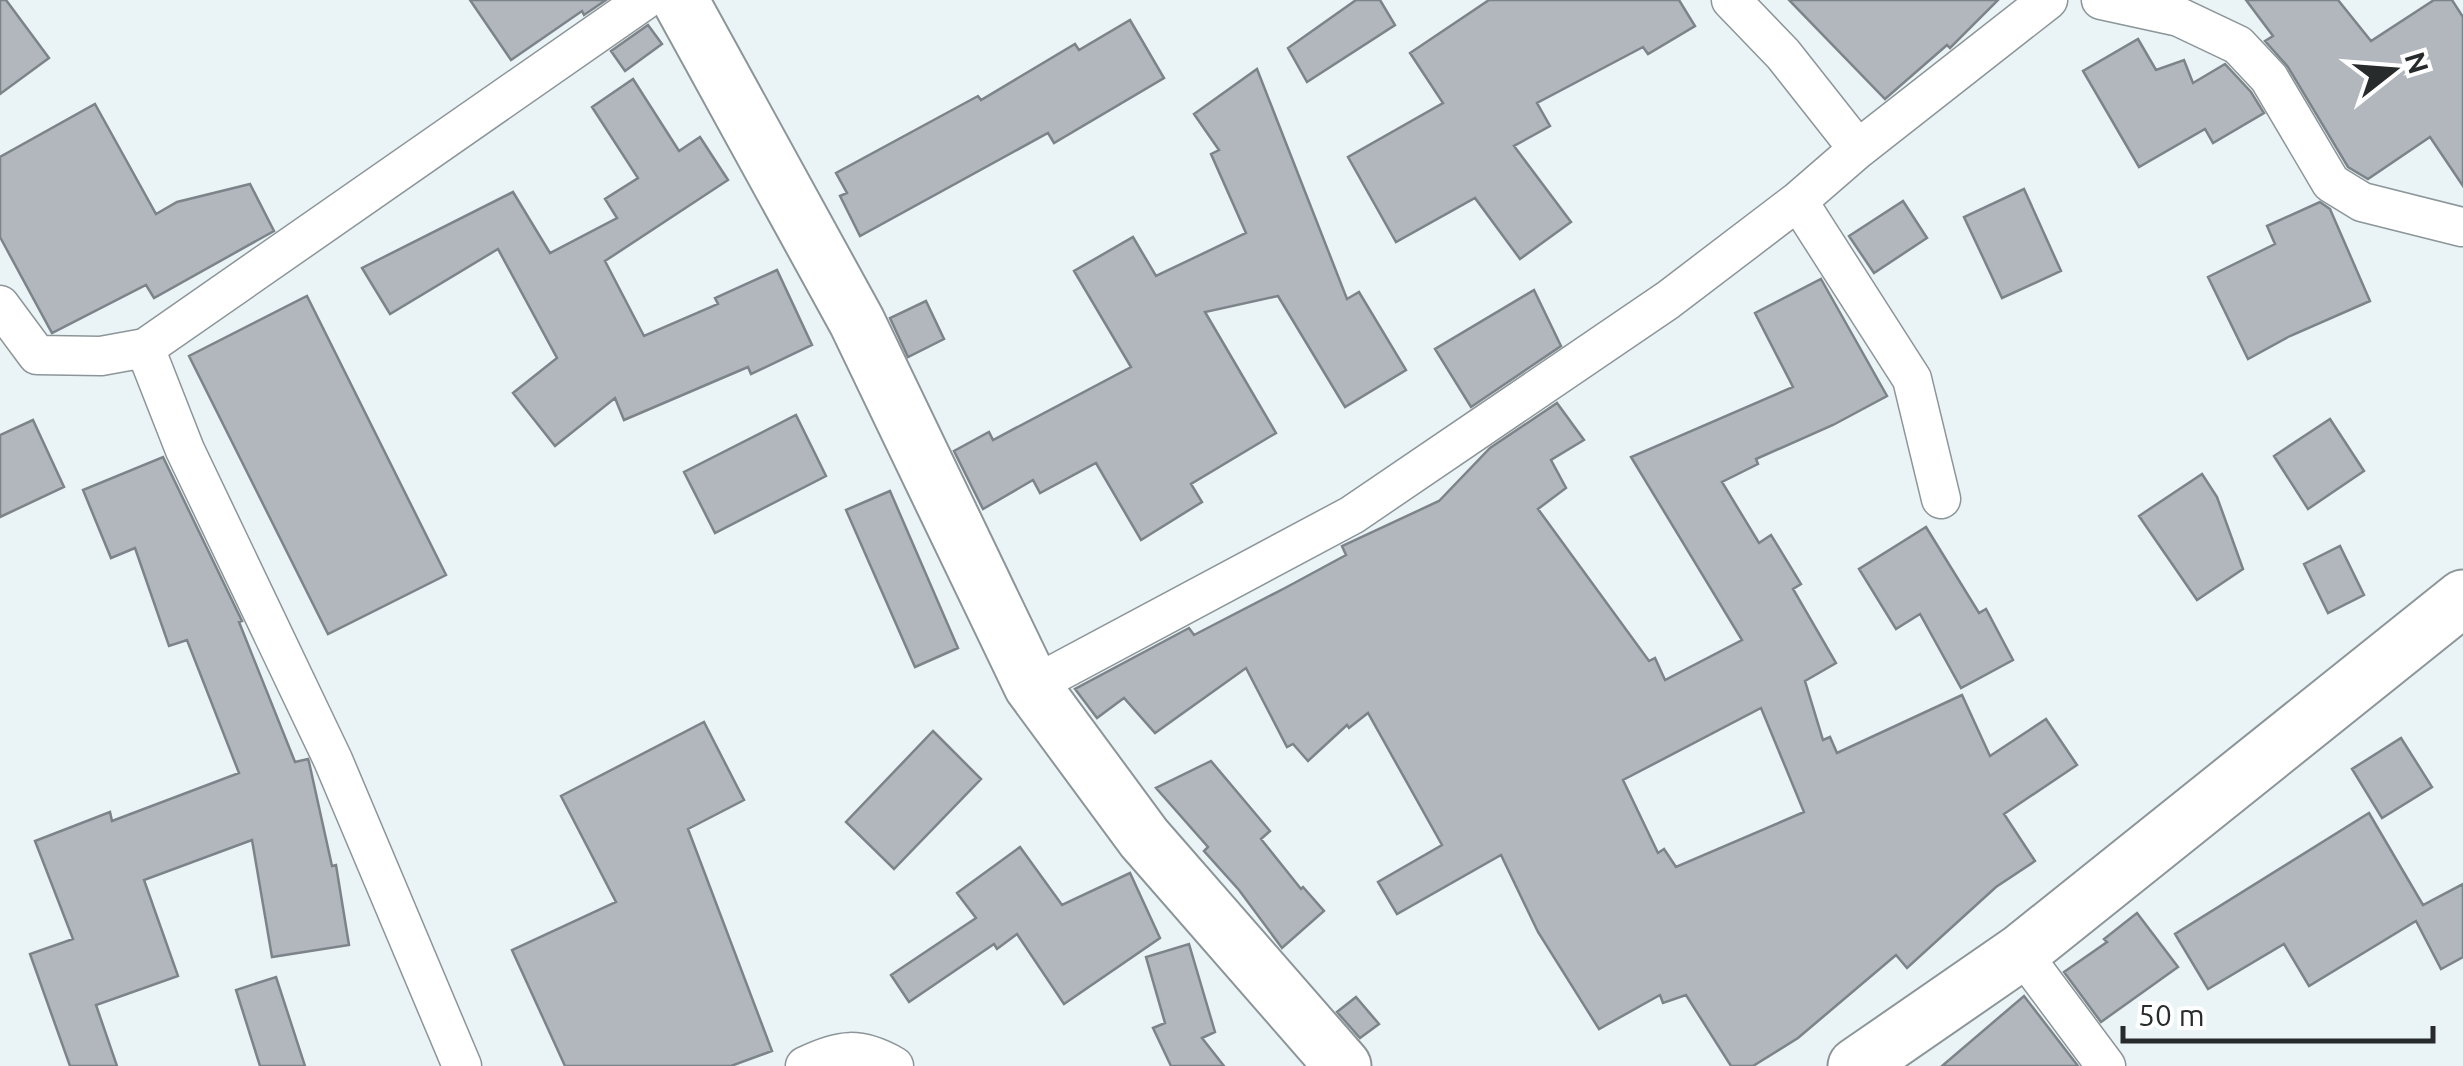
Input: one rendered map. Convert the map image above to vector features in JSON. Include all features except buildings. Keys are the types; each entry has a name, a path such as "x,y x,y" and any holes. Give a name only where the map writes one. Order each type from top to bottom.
{"street":[{"path":"0,305 37,356 101,356 145,348 645,0"},
{"path":"680,0 857,322 1032,686 1144,838 1343,1066"},
{"path":"1731,0 1783,54 1858,149"},
{"path":"1032,686 1352,515 1668,300 2048,0"},
{"path":"2101,0 2179,17 2238,45 2269,78 2330,182 2362,202 2462,227"},
{"path":"1798,201 1912,379 1941,499"},
{"path":"145,348 201,485 333,760 462,1066"},
{"path":"1856,1066 2021,952 2463,598"},
{"path":"2021,952 2106,1066"},
{"path":"805,1066 832,1053 871,1052 894,1066"}]}
